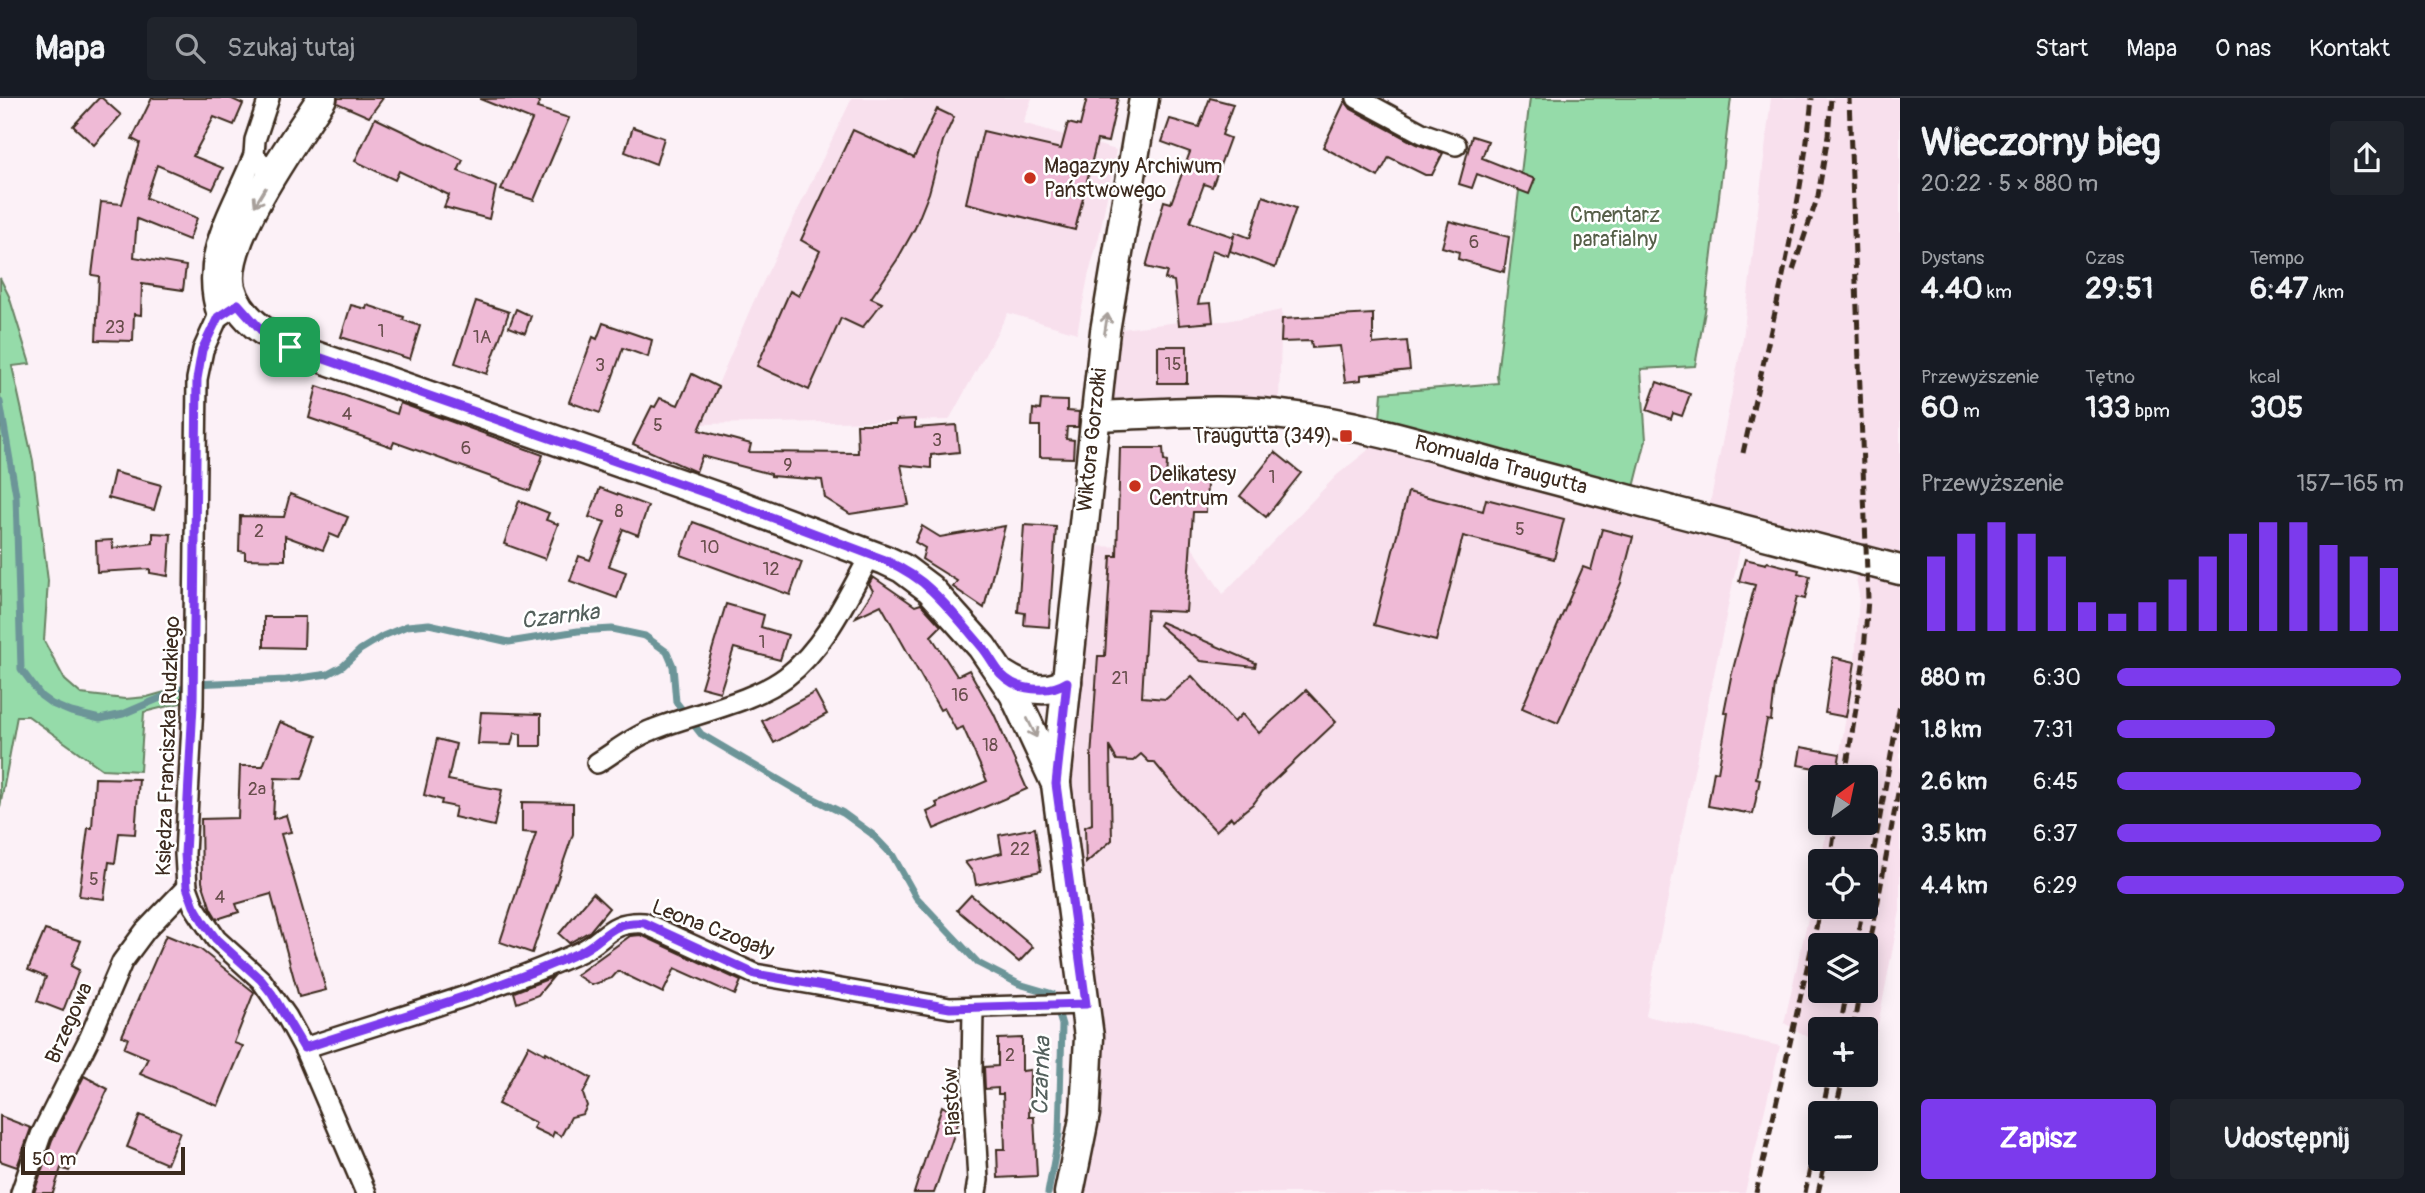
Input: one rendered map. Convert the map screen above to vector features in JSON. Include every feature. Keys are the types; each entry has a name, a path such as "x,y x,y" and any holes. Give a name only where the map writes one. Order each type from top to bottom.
{"main road":[{"path":"322,98 265,162 255,206 237,243 229,303 261,330 290,347 871,554 902,568 930,589 982,647 1003,676 1033,730 1056,784 1086,1004 1089,1038 1088,1092 1069,1193"},
{"name":"Wiktora Gorzołki","path":"1056,784 1105,331 1144,98"},
{"name":"Romualda Traugutta","path":"1095,416 1231,411 1336,422 1379,431 1900,570"},
{"path":"1003,676 1030,688 1044,690 1052,690 1067,682"}],"street":[{"path":"265,162 255,140 269,98"},
{"path":"1357,98 1422,133 1456,145"},
{"name":"Księdza Franciszka Rudzkiego","path":"229,303 202,350 197,379 193,705 185,854 187,887 204,923 216,939 261,980 304,1048 366,1193"},
{"path":"597,763 648,731 761,692 785,678 824,634 871,554"},
{"name":"Brzegowa","path":"21,1193 41,1135 90,1037 122,962 145,931 187,887"},
{"name":"Leona Czogały","path":"304,1048 490,987 551,964 581,952 615,926 626,922 644,923 755,974 950,1008 1086,1004"},
{"name":"Piastów","path":"973,1008 972,1072 978,1170 976,1193"}],"shaded area":[{"path":"852,98 1032,98 1023,123 1116,150 1077,333 1008,313 949,420 701,424 752,305"},
{"path":"1771,98 1900,98 1900,911 1878,1025 1878,1017 1808,1017 1808,1037 1784,1023 1808,918 1878,919 1878,849 1823,849 1826,835 1878,835 1878,765 1838,765 1855,662 1859,594 1852,557 1744,529 1646,1016 1780,1046 1745,1193 1069,1193 1082,1134 1061,825 1081,546 1193,548 1223,594 1337,475 1367,451 1379,431 1707,518 1743,338"},
{"path":"1282,310 1279,399 1282,415 1095,416 1105,331 1179,322 1226,321"}],"green space":[{"name":"Cmentarz parafialny","path":"1530,98 1731,98 1705,311 1695,366 1641,369 1646,440 1631,499 1379,431 1382,393 1498,383"},
{"path":"0,278 9,296 30,364 12,366 33,461 48,581 44,641 65,680 81,694 125,699 147,697 193,684 193,700 144,712 140,771 102,769 28,716 17,716 0,807"}],"building":[{"path":"99,98 121,115 94,145 73,126"},
{"path":"152,98 230,98 243,104 234,125 214,117 193,156 223,168 213,189 157,165 146,198 197,218 189,240 137,219 134,257 186,266 183,290 142,284 141,315 134,314 133,341 96,340 99,276 92,275 101,202 122,204 140,143 132,139"},
{"path":"338,98 383,98 369,117 337,103"},
{"path":"529,98 540,102 537,108 569,118 534,200 501,190 532,120 480,99"},
{"name":"Magazyny Archiwum Państwowego","path":"1087,98 1118,98 1108,142 1097,140 1075,230 966,203 983,131 1061,149 1068,123 1080,126"},
{"path":"1210,98 1233,104 1222,135 1230,138 1212,187 1204,184 1190,222 1234,237 1228,256 1212,250 1198,304 1211,303 1213,322 1179,325 1174,281 1165,279 1167,272 1146,267 1164,201 1171,203 1190,152 1162,142 1170,119 1199,127"},
{"path":"1345,101 1351,109 1416,144 1443,153 1432,175 1425,175 1389,157 1378,177 1323,147"},
{"path":"937,109 954,117 943,141 929,193 915,228 871,298 882,303 862,328 841,318 809,390 757,366 790,291 799,296 820,251 801,240 853,130 914,158"},
{"path":"375,118 463,160 458,171 496,187 489,219 444,207 449,195 399,171 395,180 355,161"},
{"path":"633,127 664,138 656,164 625,152"},
{"path":"1472,136 1488,141 1482,158 1535,179 1529,194 1477,174 1472,188 1459,184"},
{"path":"1263,196 1296,208 1275,268 1230,251 1235,232 1250,238"},
{"path":"1449,221 1509,237 1504,272 1458,259 1459,252 1442,247"},
{"path":"476,301 509,312 487,374 455,363"},
{"path":"351,305 366,309 367,305 404,317 403,320 420,326 410,359 341,337"},
{"path":"516,309 531,316 525,333 509,327"},
{"path":"1373,314 1373,344 1407,341 1410,370 1361,375 1361,380 1345,382 1340,346 1312,348 1311,341 1281,342 1282,319"},
{"path":"603,323 652,340 648,357 623,348 600,413 569,402 593,337 597,339"},
{"path":"1158,346 1187,346 1187,383 1158,383"},
{"path":"692,374 718,387 699,430 751,444 749,452 858,453 857,424 896,424 896,420 915,419 915,428 956,425 959,452 931,455 931,468 901,465 909,505 850,514 825,498 822,480 771,476 702,456 696,472 633,444 652,406 655,407 660,398 678,405"},
{"path":"1657,382 1690,394 1682,416 1673,413 1671,419 1647,410"},
{"path":"317,386 397,414 400,403 543,455 530,491 394,442 392,447 309,418"},
{"path":"1041,400 1067,401 1067,411 1079,412 1078,427 1067,427 1066,439 1074,440 1073,458 1040,457 1040,426 1032,426 1033,409 1040,410"},
{"path":"1120,448 1163,448 1164,461 1167,462 1166,481 1207,482 1206,512 1193,512 1186,612 1147,610 1142,697 1166,699 1192,676 1234,722 1242,714 1259,733 1306,690 1336,722 1263,791 1254,803 1233,820 1231,817 1216,831 1154,762 1149,762 1141,754 1133,761 1117,760 1110,748 1112,840 1086,863 1085,827 1092,824 1091,758 1098,656 1105,656 1111,556 1117,556"},
{"path":"1275,452 1301,473 1266,517 1240,496"},
{"path":"114,472 161,485 154,510 108,498"},
{"path":"600,488 648,506 638,535 623,529 609,566 626,572 617,598 570,581 579,556 590,560 605,522 589,517"},
{"path":"1408,492 1483,511 1486,499 1564,519 1554,559 1463,536 1436,641 1374,625"},
{"path":"290,494 348,517 339,538 330,534 323,550 285,536 285,560 245,559 245,552 239,551 240,516 284,517"},
{"path":"519,501 549,513 546,520 558,524 545,559 504,544"},
{"path":"693,522 802,562 790,595 681,555"},
{"path":"1024,525 1056,527 1049,627 1024,625 1025,613 1018,612"},
{"path":"922,526 940,537 1005,526 984,608 953,587 957,581 922,559 925,548 915,542"},
{"path":"1602,529 1633,537 1621,583 1558,723 1522,708 1583,567 1591,570"},
{"path":"153,533 171,534 168,576 150,573 150,569 97,572 96,541 112,540 113,548 153,543"},
{"path":"1745,559 1799,570 1798,573 1810,576 1805,599 1797,597 1775,685 1771,721 1767,720 1756,778 1760,779 1753,814 1708,806 1714,771 1718,772 1728,713 1724,712 1731,677 1755,585 1739,581"},
{"path":"873,577 915,606 921,604 941,626 931,636 957,676 969,670 994,714 1027,789 934,829 927,812 938,807 936,803 987,781 963,727 956,730 944,708 940,710 881,605 856,617 873,591 869,584"},
{"path":"726,604 764,615 761,627 788,635 780,660 734,648 720,692 701,687"},
{"path":"264,617 305,617 304,648 264,647"},
{"path":"1161,622 1256,663 1255,667 1201,661 1159,625"},
{"path":"1833,657 1855,662 1846,717 1825,713"},
{"path":"815,692 827,714 774,743 762,721"},
{"path":"481,712 541,714 541,746 521,746 521,734 514,733 511,745 478,744"},
{"path":"280,722 317,736 302,779 275,778 273,819 286,815 291,832 281,834 326,990 299,997 271,894 236,904 239,912 217,919 202,882 201,819 238,818 240,766 263,766"},
{"path":"437,739 456,744 448,780 502,790 494,826 454,817 456,807 441,804 442,800 424,795"},
{"path":"1801,747 1840,754 1838,765 1798,765"},
{"path":"95,778 139,779 135,834 119,833 115,863 109,862 104,899 79,896 88,828 92,828"},
{"path":"522,802 573,803 573,834 532,953 500,942 536,833 522,832"},
{"path":"1035,828 1041,871 976,885 974,874 965,862 1002,853 999,835"},
{"path":"593,893 609,908 590,931 569,943 559,934"},
{"path":"971,895 1033,947 1019,962 957,910"},
{"path":"45,930 81,941 71,966 79,970 63,1011 37,1001 46,977 28,970"},
{"path":"166,935 200,949 254,992 234,1043 243,1046 218,1106 140,1074 148,1058 124,1048 128,1038 122,1036"},
{"path":"641,935 741,981 735,995 675,968 663,993 618,971 612,978 592,985 576,975 630,936"},
{"path":"553,977 538,995 517,1003 514,992"},
{"path":"1022,1038 1022,1071 1030,1070 1029,1117 1034,1117 1037,1176 998,1178 997,1149 1005,1149 1003,1094 998,1094 998,1088 985,1089 984,1067 998,1066 998,1039"},
{"path":"529,1045 591,1078 583,1094 587,1106 583,1114 571,1117 561,1136 554,1132 552,1137 533,1128 536,1123 498,1104"},
{"path":"84,1076 108,1089 69,1171 61,1168 53,1193 34,1193 52,1140"},
{"path":"942,1106 960,1117 934,1193 914,1193"},
{"path":"140,1115 180,1132 167,1164 127,1147"},
{"path":"0,1116 31,1128 17,1167 0,1161"}],"waterway":[{"name":"Czarnka","path":"0,402 16,495 21,669 41,696 71,712 100,719 123,714 193,684 286,680 328,674 383,636 407,626 429,624 509,642 578,631 612,629 645,636 667,652 673,666 676,702 701,734 798,791 843,813 872,834 893,856 916,897 978,963 1019,984 1053,994 1062,1025 1059,1134 1048,1193"}],"railway":[{"path":"1743,453 1792,232 1812,98"},
{"path":"1793,270 1818,196 1831,98"},
{"path":"1847,765 1863,665 1868,599 1849,98"},
{"path":"1874,849 1900,705"},
{"path":"1872,933 1900,782"},
{"path":"1832,849 1834,835"},
{"path":"1756,1193 1818,919"},
{"path":"1858,933 1861,919"},
{"path":"1842,1017 1845,1003"},
{"path":"1855,1017 1858,1003"},
{"path":"1824,1101 1827,1087"},
{"path":"1838,1101 1841,1087"},
{"path":"1805,1193 1810,1171"},
{"path":"1818,1193 1823,1171"}],"place":[{"name":"Magazyny Archiwum Państwowego","path":"1030,178"},
{"name":"Traugutta (349)","path":"1346,436"},
{"name":"Delikatesy Centrum","path":"1135,486"}],"route":[{"path":"238,304 261,330 290,347 726,500 871,554 902,568 930,589 982,647 1003,676 1014,683 1044,690 1052,690 1067,682 1056,784 1086,1004 950,1008 755,974 644,923 626,922 615,926 581,952 551,964 490,987 304,1048 287,1017 261,980 216,939 204,923 187,887 185,854 193,705 197,379 202,350 218,317 238,304"}]}
